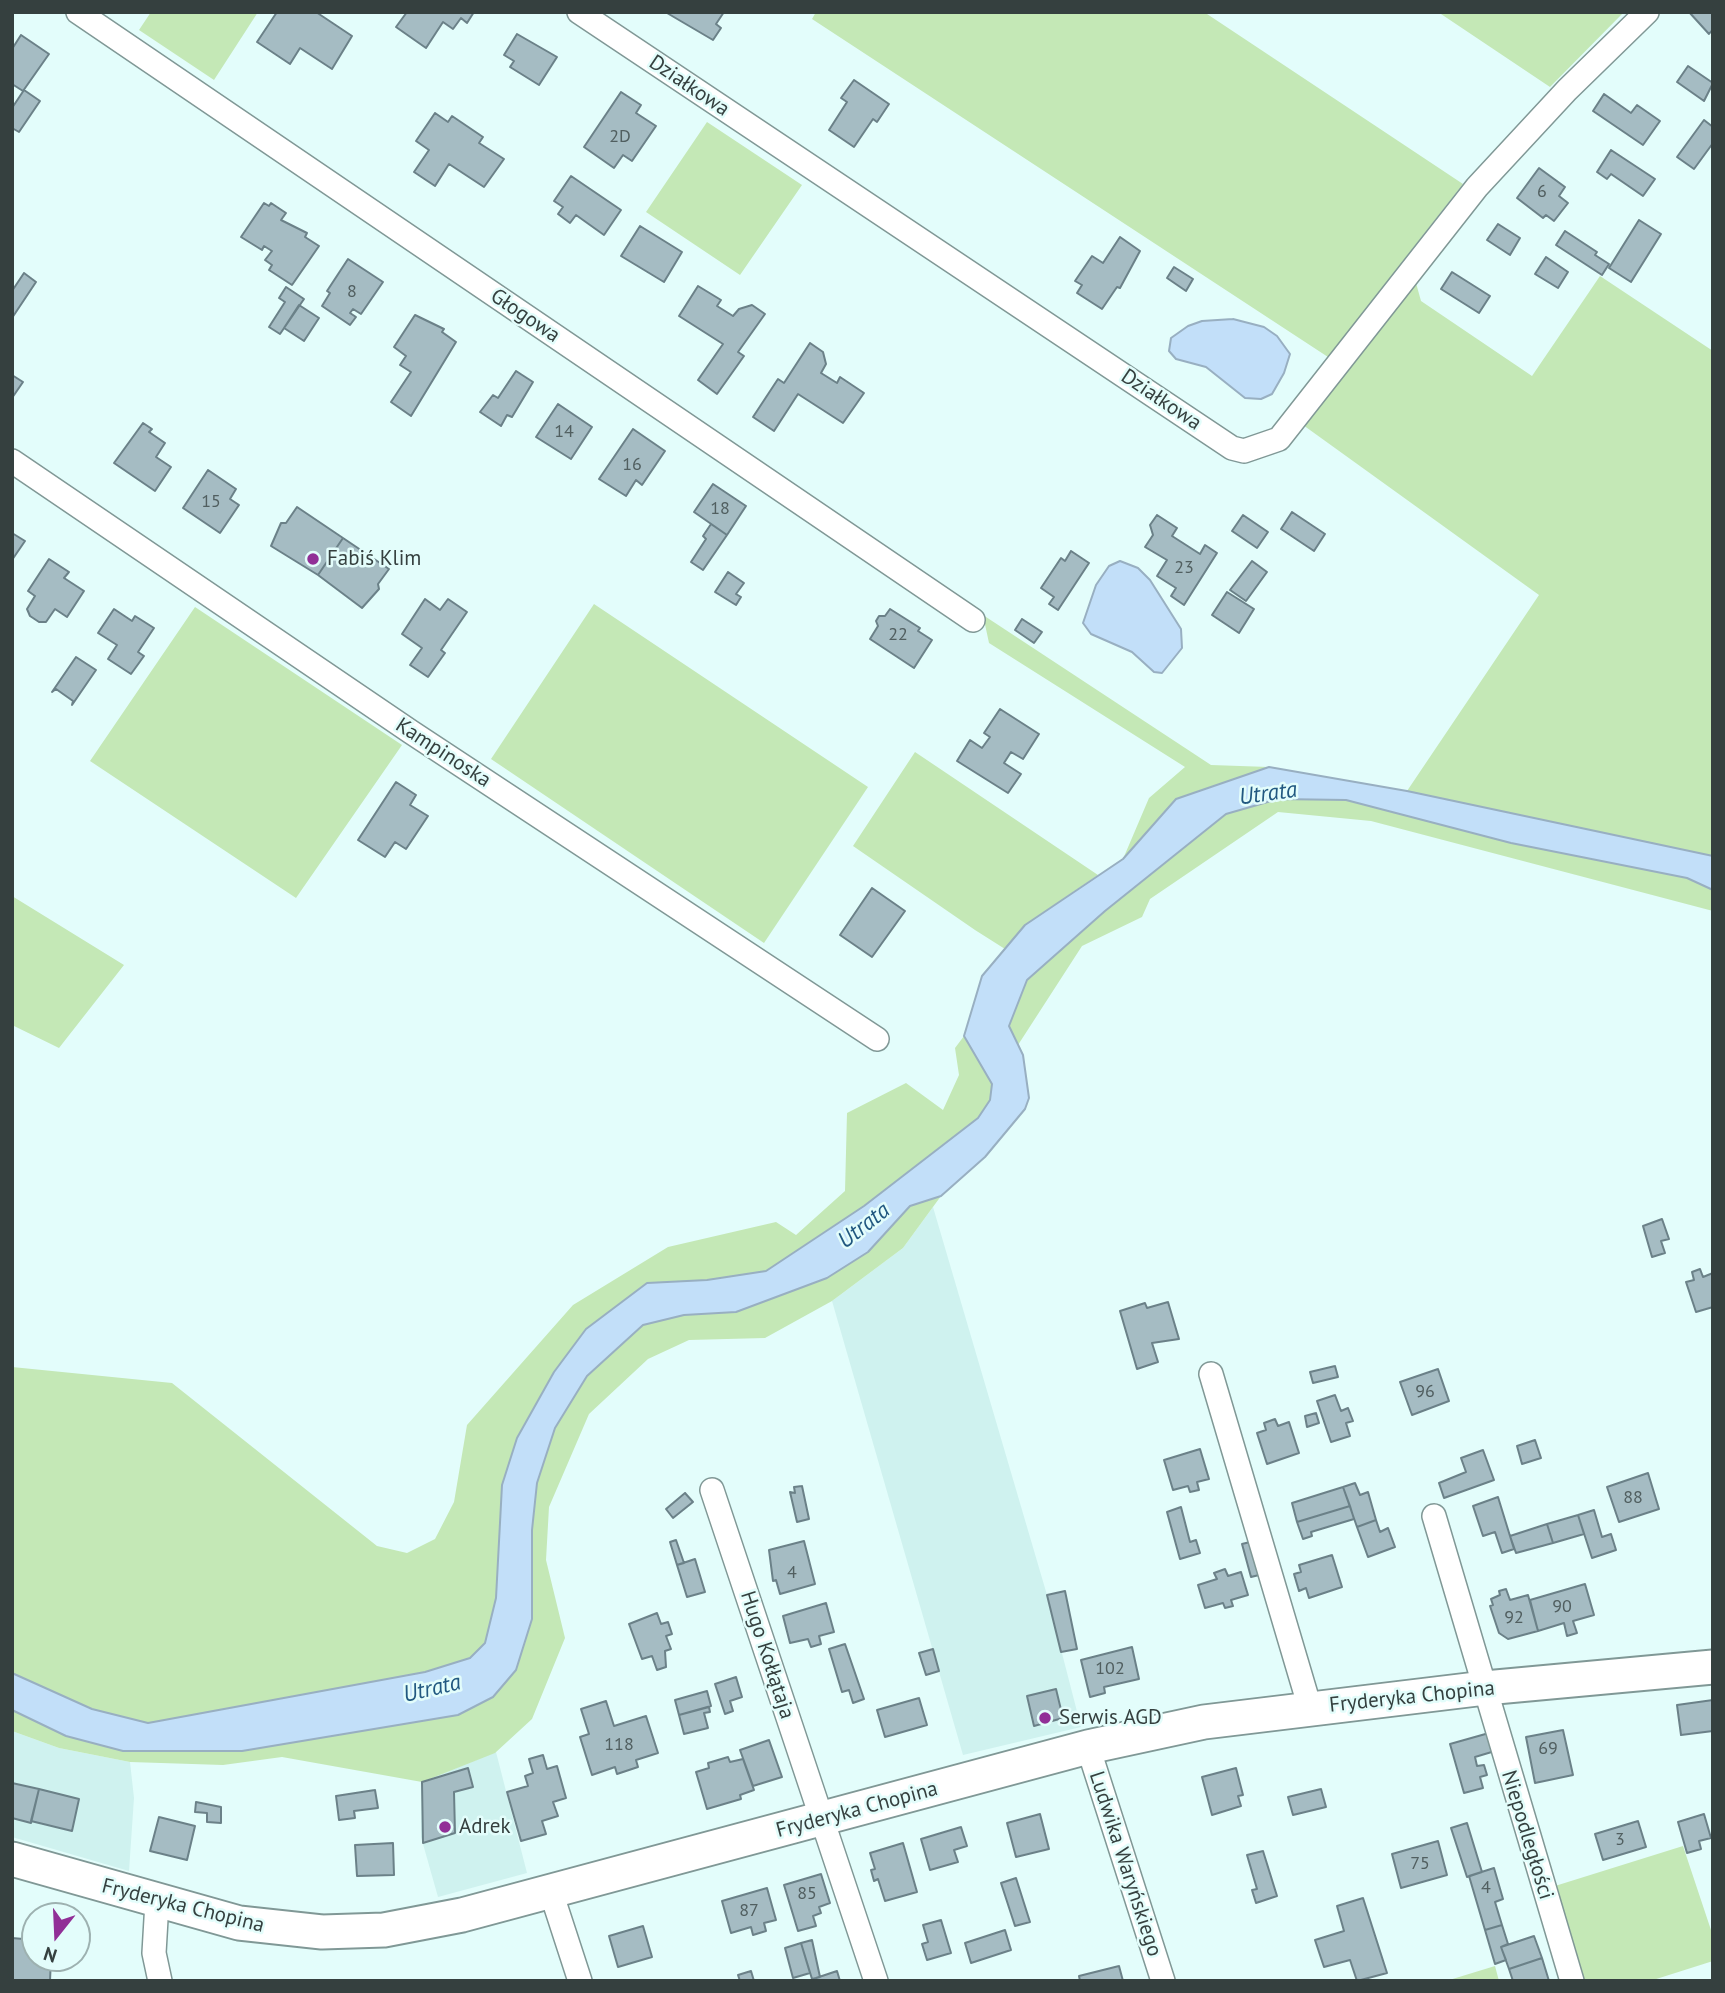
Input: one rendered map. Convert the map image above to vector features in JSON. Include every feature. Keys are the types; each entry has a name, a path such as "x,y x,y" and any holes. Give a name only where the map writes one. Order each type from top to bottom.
{"main road":[{"name":"Fryderyka Chopina","path":"12,1859 200,1915 266,1928 353,1931 436,1922 1088,1747 1204,1722 1485,1688 1713,1667"}],"street":[{"name":"Głogowa","path":"78,12 973,620"},
{"name":"Działkowa","path":"579,12 1232,448 1244,451 1279,439 1477,187 1567,90 1647,12"},
{"name":"Kampinoska","path":"12,461 411,732 877,1039"},
{"path":"1211,1374 1310,1708"},
{"name":"Hugo Kołłątaja","path":"712,1490 876,1981"},
{"name":"Niepodległości","path":"1434,1516 1572,1981"},
{"name":"Ludwika Waryńskiego","path":"1088,1747 1163,1981"},
{"path":"551,1892 580,1981"},
{"path":"157,1902 154,1953 160,1981"}],"shaded area":[{"path":"933,1207 1047,1595 1081,1727 963,1755 832,1301 903,1248"},
{"path":"12,1731 59,1748 130,1762 134,1798 129,1871 12,1837"},
{"path":"496,1752 527,1873 438,1897 421,1837 422,1782"}],"green space":[{"path":"151,12 258,12 214,80 139,30"},
{"path":"816,12 1204,12 1463,184 1328,357 812,19"},
{"path":"1438,12 1624,12 1550,87"},
{"path":"707,122 802,185 740,275 646,212"},
{"path":"1600,276 1713,351 1713,856 1407,791 1539,595 1303,425 1416,283 1421,301 1532,376"},
{"path":"594,604 868,787 764,943 491,759"},
{"path":"195,607 402,745 296,898 90,761"},
{"path":"983,615 1211,765 1269,767 1176,799 1123,859 1149,798 1185,767 989,643"},
{"path":"915,752 1098,875 1025,925 1005,949 975,930 853,846"},
{"path":"1278,799 1346,800 1511,843 1687,878 1713,890 1713,911 1371,821 1278,812 1150,899 1142,917 1082,946 1018,1045 1009,1026 1027,980 1105,911 1226,814"},
{"path":"12,896 124,965 59,1048 12,1025"},
{"path":"964,1036 992,1084 990,1100 978,1118 864,1206 766,1271 707,1280 554,1372 517,1438 502,1485 496,1598 485,1643 470,1658 425,1672 148,1723 92,1709 12,1673 12,1367 172,1383 377,1546 407,1553 435,1539 454,1502 467,1425 573,1305 668,1247 776,1222 796,1235 845,1191 847,1113 906,1083 943,1110 959,1075 955,1048"},
{"path":"941,1196 903,1248 832,1301 765,1338 689,1340 648,1359 589,1414 549,1507 546,1560 565,1638 532,1719 495,1753 422,1782 282,1757 223,1765 130,1762 59,1748 12,1731 12,1710 66,1736 458,1715 493,1697 516,1670 537,1483 555,1428 587,1376 643,1325 684,1315 736,1312 868,1252 910,1206"},
{"path":"1683,1846 1713,1936 1713,1961 1650,1981 1584,1981 1555,1886"},
{"path":"1495,1966 1499,1981 1446,1981"}],"water":[{"path":"1233,319 1264,327 1277,336 1290,354 1284,373 1272,394 1261,399 1245,398 1206,367 1176,359 1169,351 1171,338 1188,326 1202,321"},
{"path":"1120,561 1138,568 1150,580 1181,629 1182,648 1162,673 1154,672 1132,652 1091,634 1083,623 1096,585 1109,566"},
{"name":"Utrata","path":"1269,767 1407,791 1713,856 1713,890 1687,878 1511,843 1346,800 1278,799 1226,814 1105,911 1027,980 1009,1026 1023,1055 1029,1098 1025,1109 985,1157 941,1196 910,1206 868,1252 827,1278 736,1312 684,1315 643,1325 587,1376 555,1428 537,1483 532,1530 532,1619 516,1670 493,1697 458,1715 242,1751 123,1751 66,1736 12,1710 12,1673 92,1709 148,1723 425,1672 470,1658 485,1643 496,1598 502,1485 517,1438 554,1372 586,1329 647,1283 707,1280 766,1271 864,1206 978,1118 990,1100 992,1084 964,1036 982,976 1025,925 1123,859 1176,799"}],"building":[{"path":"277,12 316,12 352,36 332,69 300,48 290,64 257,42"},
{"path":"407,12 474,12 467,23 461,18 453,29 443,22 426,48 396,27"},
{"path":"724,12 716,24 721,28 713,40 667,13"},
{"path":"1689,12 1713,12 1713,29 1709,34"},
{"path":"517,34 557,57 539,85 510,67 514,61 504,55"},
{"path":"21,35 49,54 23,91 12,84 12,49"},
{"path":"1688,66 1713,83 1704,101 1677,82"},
{"path":"854,80 889,104 877,122 873,119 854,147 829,130 847,102 841,98"},
{"path":"24,90 40,101 19,132 12,128 12,108"},
{"path":"621,92 641,105 636,113 656,126 632,161 623,155 614,168 584,147"},
{"path":"1604,94 1631,113 1637,105 1660,121 1643,145 1593,111"},
{"path":"435,113 448,122 452,116 483,137 479,143 504,159 484,187 449,164 435,186 414,172 429,150 416,141"},
{"path":"1704,120 1713,127 1713,143 1694,169 1677,157"},
{"path":"1611,150 1655,179 1643,196 1611,174 1607,179 1597,172"},
{"path":"1539,168 1565,187 1559,196 1568,203 1554,221 1546,215 1543,218 1517,198"},
{"path":"571,176 621,210 604,235 576,215 570,223 558,214 563,207 554,201"},
{"path":"264,203 269,206 271,203 286,213 281,220 307,233 305,237 319,246 292,285 269,270 272,265 265,260 272,251 264,246 262,250 241,237"},
{"path":"1639,220 1661,234 1631,282 1609,268"},
{"path":"1498,224 1520,238 1510,255 1487,240"},
{"path":"640,226 682,252 664,282 621,256"},
{"path":"1565,231 1597,252 1595,255 1609,264 1602,275 1556,245"},
{"path":"1120,237 1140,251 1120,288 1117,287 1102,309 1077,293 1082,285 1075,281 1092,256 1103,263"},
{"path":"1546,257 1568,272 1558,288 1535,274"},
{"path":"348,259 383,282 361,314 353,309 350,313 356,317 350,325 322,306 330,293 327,291"},
{"path":"1174,267 1193,279 1186,291 1167,278"},
{"path":"1452,272 1490,296 1479,313 1441,289"},
{"path":"24,273 36,282 12,318 12,291"},
{"path":"698,286 721,300 717,306 733,316 739,309 752,305 765,314 738,352 744,356 717,394 698,380 723,344 679,316"},
{"path":"286,287 304,299 280,334 269,327 285,302 279,298"},
{"path":"299,305 319,318 304,341 284,328"},
{"path":"415,315 444,329 442,332 456,342 411,416 391,402 411,372 400,365 406,356 394,347"},
{"path":"810,343 823,352 826,364 821,373 837,383 840,377 864,393 843,423 798,394 774,431 753,417 778,379 784,383"},
{"path":"516,371 533,382 512,417 507,415 501,426 480,412 493,395 498,398"},
{"path":"12,375 23,382 12,398"},
{"path":"558,404 592,427 571,459 536,437"},
{"path":"143,423 152,429 149,432 165,443 156,457 171,467 155,491 114,463"},
{"path":"633,429 665,451 642,485 636,480 626,496 599,479"},
{"path":"208,470 236,489 230,499 239,505 220,533 183,508"},
{"path":"713,484 746,506 727,535 694,512"},
{"path":"297,507 343,538 318,575 271,546 281,523 286,523"},
{"path":"1292,512 1325,534 1314,551 1281,529"},
{"path":"1157,515 1177,528 1172,536 1200,554 1205,545 1217,553 1184,605 1171,596 1176,588 1157,576 1167,560 1145,547 1153,535 1150,525"},
{"path":"1243,515 1268,532 1257,548 1232,531"},
{"path":"711,524 727,535 703,570 691,562 706,539 703,536"},
{"path":"12,533 25,541 12,560"},
{"path":"343,538 389,569 378,584 379,589 362,608 318,575"},
{"path":"1071,551 1089,563 1058,610 1049,604 1054,597 1041,588 1061,558 1065,561"},
{"path":"49,559 69,572 64,578 84,591 67,617 55,609 46,622 39,622 30,616 27,609 35,596 28,591"},
{"path":"1252,561 1267,572 1246,601 1230,590"},
{"path":"728,572 744,583 736,594 741,597 736,605 715,592"},
{"path":"1227,592 1254,609 1239,633 1212,615"},
{"path":"425,599 440,610 448,599 467,612 441,650 445,653 428,677 410,665 422,648 402,634"},
{"path":"114,609 132,621 135,616 154,628 138,652 144,656 131,674 108,659 117,645 98,633"},
{"path":"890,609 920,628 918,631 932,640 914,668 870,639 878,626 876,621 879,616 885,616"},
{"path":"1022,619 1042,632 1034,643 1015,630"},
{"path":"76,657 96,670 72,705 73,701 56,689 52,692"},
{"path":"1000,709 1039,734 1023,759 1011,752 1004,763 1021,774 1008,793 957,761 970,740 982,748 990,737 984,733"},
{"path":"396,782 416,795 410,805 428,816 406,849 395,842 385,857 358,840"},
{"path":"872,888 905,911 872,957 840,935"},
{"path":"1662,1219 1669,1239 1661,1241 1665,1253 1652,1257 1643,1226"},
{"path":"1700,1269 1703,1277 1713,1273 1713,1307 1696,1312 1686,1282 1694,1280 1692,1272"},
{"path":"1168,1302 1179,1339 1152,1343 1158,1362 1137,1369 1120,1311 1145,1303 1147,1308"},
{"path":"1335,1366 1338,1377 1313,1383 1310,1372"},
{"path":"1438,1369 1449,1401 1412,1415 1400,1382"},
{"path":"1335,1395 1341,1411 1348,1408 1353,1421 1346,1423 1350,1436 1331,1442 1317,1401"},
{"path":"1316,1413 1319,1423 1307,1427 1305,1416"},
{"path":"1275,1419 1278,1426 1289,1422 1299,1453 1267,1464 1257,1433 1266,1430 1264,1423"},
{"path":"1535,1440 1541,1458 1522,1464 1517,1446"},
{"path":"1200,1449 1209,1479 1197,1482 1199,1490 1190,1492 1188,1486 1173,1490 1164,1460"},
{"path":"1483,1450 1494,1480 1444,1498 1439,1483 1466,1472 1461,1458"},
{"path":"1648,1473 1659,1509 1619,1522 1607,1487"},
{"path":"1355,1483 1360,1495 1368,1492 1376,1520 1357,1527 1343,1487"},
{"path":"802,1486 809,1519 797,1522 790,1492 795,1493 794,1487"},
{"path":"1343,1487 1350,1506 1297,1522 1292,1503"},
{"path":"685,1493 693,1502 673,1518 666,1509"},
{"path":"1498,1497 1514,1549 1502,1553 1495,1532 1483,1536 1473,1506"},
{"path":"1350,1506 1354,1519 1311,1532 1312,1536 1303,1539 1297,1522"},
{"path":"1181,1507 1190,1542 1196,1540 1200,1553 1180,1559 1167,1512"},
{"path":"1594,1510 1602,1537 1611,1534 1616,1550 1592,1558 1578,1515"},
{"path":"1578,1515 1584,1534 1553,1543 1547,1524"},
{"path":"1376,1520 1380,1532 1388,1528 1395,1547 1368,1557 1357,1527"},
{"path":"1547,1524 1553,1543 1516,1553 1510,1536"},
{"path":"676,1540 684,1563 677,1565 670,1542"},
{"path":"804,1541 815,1584 780,1594 776,1580 773,1581 769,1550"},
{"path":"1254,1541 1263,1574 1251,1577 1242,1544"},
{"path":"1332,1555 1342,1587 1309,1598 1306,1588 1299,1591 1294,1574 1301,1572 1299,1565"},
{"path":"695,1559 705,1592 687,1597 677,1565"},
{"path":"1225,1569 1228,1576 1241,1572 1248,1595 1231,1600 1233,1606 1225,1608 1223,1603 1205,1608 1198,1585 1217,1579 1214,1573"},
{"path":"1585,1584 1594,1615 1573,1621 1577,1633 1567,1636 1564,1623 1538,1631 1530,1600"},
{"path":"1506,1589 1510,1600 1528,1595 1538,1631 1508,1639 1499,1633 1490,1606 1493,1605 1491,1599 1500,1595 1499,1591"},
{"path":"1065,1591 1077,1649 1061,1652 1047,1595"},
{"path":"826,1603 834,1632 819,1636 821,1644 811,1647 808,1639 790,1643 783,1616"},
{"path":"657,1613 661,1624 668,1622 672,1634 666,1636 671,1649 665,1651 666,1667 657,1670 652,1656 642,1659 629,1624"},
{"path":"845,1644 864,1699 853,1703 849,1690 842,1692 829,1649"},
{"path":"1132,1647 1139,1679 1104,1687 1105,1693 1090,1697 1081,1660"},
{"path":"933,1649 939,1671 926,1675 919,1653"},
{"path":"736,1677 742,1697 730,1701 733,1711 725,1714 715,1684"},
{"path":"1056,1689 1063,1718 1034,1726 1027,1696"},
{"path":"707,1691 711,1706 679,1715 675,1700"},
{"path":"919,1698 927,1725 885,1737 877,1710"},
{"path":"1713,1700 1713,1731 1681,1735 1677,1705"},
{"path":"606,1701 614,1726 646,1716 658,1753 636,1760 638,1767 617,1774 615,1767 592,1775 580,1737 589,1734 581,1709"},
{"path":"709,1707 710,1712 704,1713 708,1728 684,1734 679,1715"},
{"path":"1563,1730 1573,1775 1535,1783 1526,1737"},
{"path":"1489,1733 1495,1751 1475,1757 1477,1766 1484,1765 1487,1775 1480,1777 1483,1788 1464,1793 1450,1744"},
{"path":"769,1740 782,1777 753,1786 740,1750"},
{"path":"543,1755 547,1769 557,1766 566,1798 553,1802 558,1816 542,1821 546,1834 521,1841 507,1792 528,1786 525,1776 533,1773 529,1759"},
{"path":"728,1757 730,1762 743,1759 754,1790 740,1795 741,1799 707,1809 696,1772 709,1768 708,1763"},
{"path":"468,1768 473,1787 454,1792 455,1833 423,1843 422,1782"},
{"path":"1236,1768 1243,1795 1238,1796 1241,1806 1212,1815 1202,1777"},
{"path":"12,1783 39,1789 31,1823 12,1818"},
{"path":"39,1789 79,1799 72,1831 31,1821"},
{"path":"1321,1789 1326,1807 1293,1815 1288,1797"},
{"path":"375,1790 378,1808 354,1811 355,1818 339,1820 336,1796"},
{"path":"196,1802 221,1807 221,1823 207,1822 207,1813 195,1812"},
{"path":"1040,1814 1049,1849 1016,1857 1007,1823"},
{"path":"1704,1814 1711,1838 1699,1841 1701,1849 1687,1853 1678,1822"},
{"path":"159,1817 195,1826 187,1860 150,1851"},
{"path":"1638,1821 1646,1847 1603,1860 1595,1834"},
{"path":"1467,1823 1482,1872 1467,1877 1451,1828"},
{"path":"961,1827 967,1846 954,1850 958,1862 930,1870 921,1839"},
{"path":"1438,1841 1447,1875 1401,1888 1392,1854"},
{"path":"393,1843 394,1875 357,1876 355,1845"},
{"path":"903,1843 917,1892 885,1901 878,1879 874,1881 871,1870 875,1869 870,1853"},
{"path":"1263,1851 1277,1896 1256,1903 1252,1890 1257,1889 1247,1855"},
{"path":"1494,1868 1503,1899 1495,1902 1502,1925 1485,1930 1469,1876"},
{"path":"821,1874 830,1903 819,1907 821,1913 813,1916 816,1926 798,1931 784,1885"},
{"path":"1016,1878 1030,1922 1015,1926 1001,1883"},
{"path":"767,1888 776,1920 764,1923 766,1931 753,1935 751,1927 731,1933 722,1901"},
{"path":"1363,1898 1387,1973 1357,1981 1350,1960 1324,1967 1315,1940 1344,1931 1337,1906"},
{"path":"941,1920 951,1953 927,1960 922,1944 928,1942 923,1925"},
{"path":"1502,1925 1508,1944 1501,1947 1506,1960 1495,1964 1485,1930"},
{"path":"643,1926 652,1957 618,1967 609,1936"},
{"path":"1005,1930 1011,1950 971,1963 965,1943"},
{"path":"1534,1936 1542,1958 1509,1969 1501,1947"},
{"path":"12,1938 21,1939 21,1972 50,1972 50,1981 12,1981"},
{"path":"812,1940 820,1977 812,1979 801,1943"},
{"path":"801,1943 810,1973 793,1978 785,1948"},
{"path":"1542,1958 1549,1981 1513,1981 1509,1969"},
{"path":"1119,1966 1123,1981 1080,1981 1079,1976"},
{"path":"751,1971 754,1981 740,1981 738,1975"},
{"path":"837,1971 840,1981 817,1981 816,1978"}],"place":[{"name":"Fabiś Klim","path":"313,559"},
{"name":"Serwis AGD","path":"1045,1718"},
{"name":"Adrek","path":"445,1827"}]}
